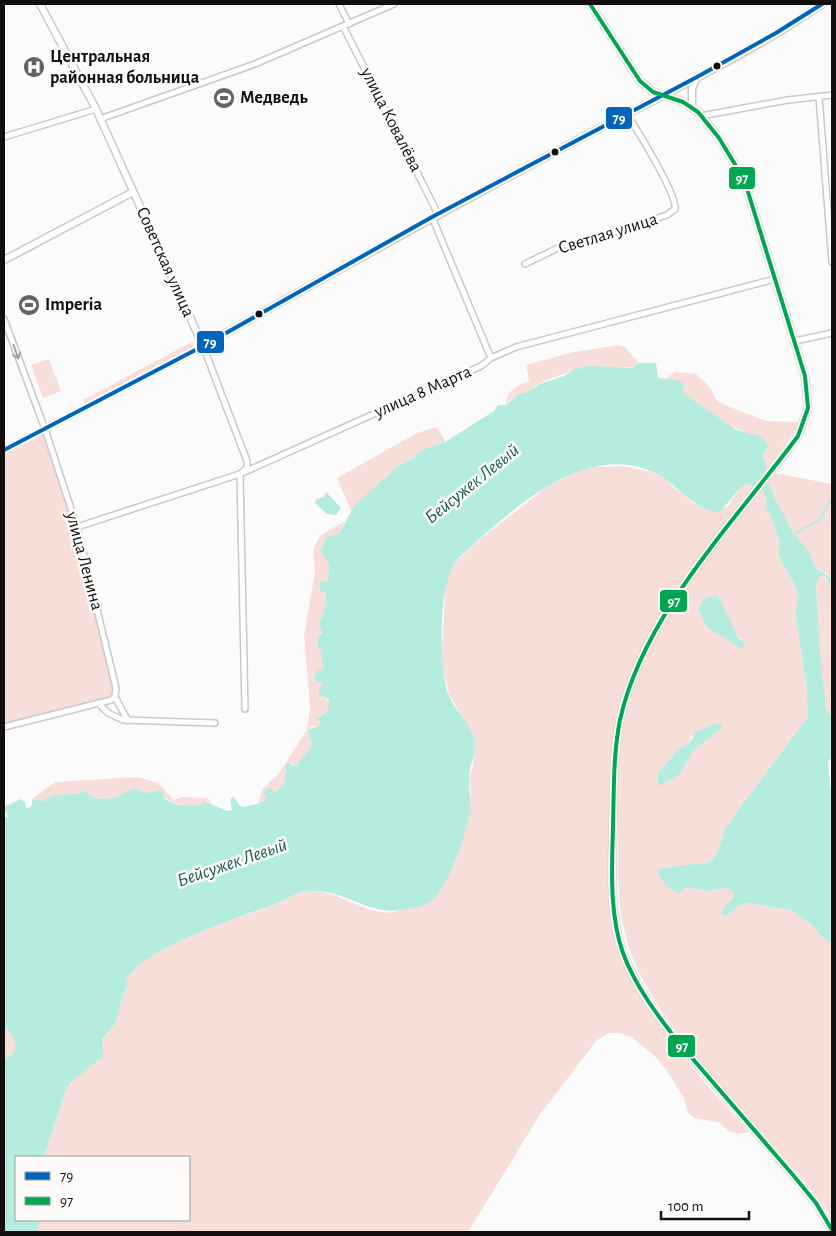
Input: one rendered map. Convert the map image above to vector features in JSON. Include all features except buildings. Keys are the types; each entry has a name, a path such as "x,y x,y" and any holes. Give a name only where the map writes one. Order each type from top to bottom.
{"street":[{"name":"Советская улица","path":"40,4 96,109 203,346 247,461 247,468 240,474 245,709"},
{"path":"339,4 349,24"},
{"path":"100,119 254,64 394,4"},
{"path":"590,4 634,74 649,90 692,107 725,148 744,181 805,376 808,408 798,436 751,496 664,616 632,682 621,719 615,757 612,840 616,925 628,966 663,1022 679,1044 793,1174 816,1203 832,1230"},
{"path":"4,450 203,346 435,216 776,33 822,4"},
{"name":"улица Ковалёва","path":"343,26 435,216 491,358"},
{"path":"692,107 692,89 696,77"},
{"path":"701,116 788,100 819,98 832,95"},
{"path":"819,98 832,262"},
{"path":"4,137 96,109"},
{"name":"Светлая улица","path":"525,264 566,244 573,246 667,215 675,209 667,185 627,114"},
{"path":"4,260 133,192"},
{"name":"улица 8 Марта","path":"77,527 240,474 481,366 491,358 541,339 775,279"},
{"name":"улица Ленина","path":"4,319 45,429 77,527 116,688 116,696 128,721"},
{"path":"795,341 832,334"},
{"path":"4,727 98,703 116,696"},
{"path":"98,703 113,717 128,721 215,723"}],"shaded area":[{"path":"192,342 195,348 86,405 83,400"},
{"path":"619,345 625,347 639,363 635,367 597,368 586,366 538,384 526,394 515,397 506,404 510,392 529,381 526,365 569,353"},
{"path":"49,359 61,391 43,398 31,365"},
{"path":"675,372 696,374 709,386 717,401 725,405 766,421 801,422 767,470 764,460 766,451 744,431 728,425 683,393 683,387 665,379"},
{"path":"432,428 438,428 445,442 422,450 409,461 398,466 351,510 337,478 415,434"},
{"path":"44,433 74,528 114,691 110,697 4,725 4,454"},
{"path":"622,466 651,472 662,477 693,503 705,509 727,507 741,487 749,484 753,487 709,544 668,603 634,666 622,699 612,747 608,865 610,913 616,945 626,971 645,1003 681,1054 749,1132 737,1134 729,1131 718,1122 694,1118 688,1113 684,1098 655,1056 632,1038 620,1033 608,1033 596,1041 539,1116 468,1232 37,1232 40,1221 190,1221 190,1156 44,1156 65,1093 74,1078 115,1024 124,991 127,989 126,981 136,968 152,956 195,934 306,891 329,894 363,907 384,912 405,909 439,893 457,857 462,838 471,794 469,778 473,765 475,745 471,732 450,696 441,662 446,582 452,566 479,540 548,486 580,470 594,467"},
{"path":"774,473 832,484 832,583 827,574 815,567 810,553 790,528 767,482"},
{"path":"762,489 767,500 767,513 770,514 780,544 782,563 796,587 798,598 795,612 809,702 808,717 733,817 724,831 718,851 710,862 661,868 658,871 679,893 685,888 708,891 725,888 731,890 734,897 722,909 729,914 741,903 792,910 832,943 832,1218 806,1182 699,1059 656,1002 634,962 627,942 620,903 618,882 618,768 620,741 632,693 660,631 678,601","holes":["710,599 724,606 732,626 745,643 707,626 698,609 702,601","705,728 721,728 693,751 680,774 668,780 663,767 678,750 689,743 691,737"]},
{"path":"345,521 339,534 328,536 320,551 328,562 329,567 327,581 320,582 326,595 324,613 319,622 322,630 317,644 322,651 324,668 313,676 323,685 322,696 330,703 328,711 316,719 321,721 320,725 310,727 312,745 296,766 291,763 284,784 276,791 264,794 267,797 264,802 258,803 263,788 277,776 307,730 310,706 304,636 315,571 313,549 320,536"},
{"path":"820,576 823,576 832,586 832,717 824,696 821,677 816,585"},
{"path":"138,777 158,783 174,800 183,797 208,798 212,804 207,801 200,806 181,805 170,801 155,790 148,793 133,788 116,798 97,799 90,794 81,792 67,796 56,795 44,801 32,799 55,782"},
{"path":"4,1026 12,1036 15,1047 12,1055 4,1059"}],"water":[{"name":"Бейсужек Левый","path":"639,363 656,363 658,378 680,381 683,384 683,393 735,429 762,437 768,446 763,456 767,470 753,487 749,484 741,487 720,512 703,508 662,477 635,466 606,465 578,472 551,485 524,502 457,560 446,587 443,606 443,666 449,696 472,732 475,748 469,773 470,808 468,821 456,858 439,892 428,904 398,911 372,907 336,894 300,892 278,903 195,934 152,956 136,968 126,981 128,987 124,991 115,1024 102,1040 103,1056 71,1082 65,1093 44,1156 15,1156 15,1221 40,1221 37,1232 4,1232 4,1059 12,1055 15,1043 4,1026 4,818 8,817 4,807 21,799 25,802 26,809 32,806 32,799 44,801 53,796 84,791 97,799 116,798 133,788 148,793 157,790 162,792 165,799 179,805 200,806 204,801 227,811 232,810 230,799 234,797 240,806 244,807 263,802 267,797 264,794 265,789 269,788 275,792 284,784 287,763 296,766 312,745 308,730 320,725 321,722 315,718 328,711 329,700 319,694 319,688 323,685 313,678 317,671 324,668 321,659 322,651 318,647 317,637 322,633 319,622 324,613 326,595 325,592 320,591 320,582 327,581 329,567 328,562 320,551 328,536 339,534 354,506 398,466 409,461 422,450 445,442 494,411 498,405 506,405 517,395 528,392 540,384 564,376 576,368 581,369 586,366 632,368"},
{"path":"767,482 790,528 810,553 815,567 830,579 832,586 824,576 820,576 816,585 826,709 832,717 832,757 828,762 832,803 832,943 792,910 746,903 724,916 721,913 722,909 734,897 731,890 725,888 708,891 685,888 679,893 666,885 658,871 661,868 710,862 718,851 724,831 733,817 808,717 807,689 795,612 798,598 796,587 778,553 780,544 770,514 765,510 767,500 762,489"},
{"path":"326,492 341,508 336,515 327,514 315,503 316,499 324,497"},
{"path":"717,596 721,601 738,638 745,643 742,649 707,627 698,609 702,601"},
{"path":"720,723 722,728 693,751 680,774 660,786 658,783 658,773 678,750 689,743 696,732"}],"waterway":[{"path":"792,535 820,520 828,504 832,501"}],"transit line":[{"name":"97","path":"590,4 640,81 653,92 683,102 698,112 719,138 739,171 748,192 805,376 808,408 798,436 694,570 670,606 649,643 632,681 620,720 615,760 612,874 615,922 628,965 640,989 655,1011 679,1043 816,1203 832,1230"},
{"name":"79","path":"4,450 203,346 432,217 697,77 776,33 822,4"}],"place":[{"name":"Центральная районная больница","path":"34,67"},
{"name":"Медведь","path":"224,98"},
{"name":"Imperia","path":"29,305"}]}
